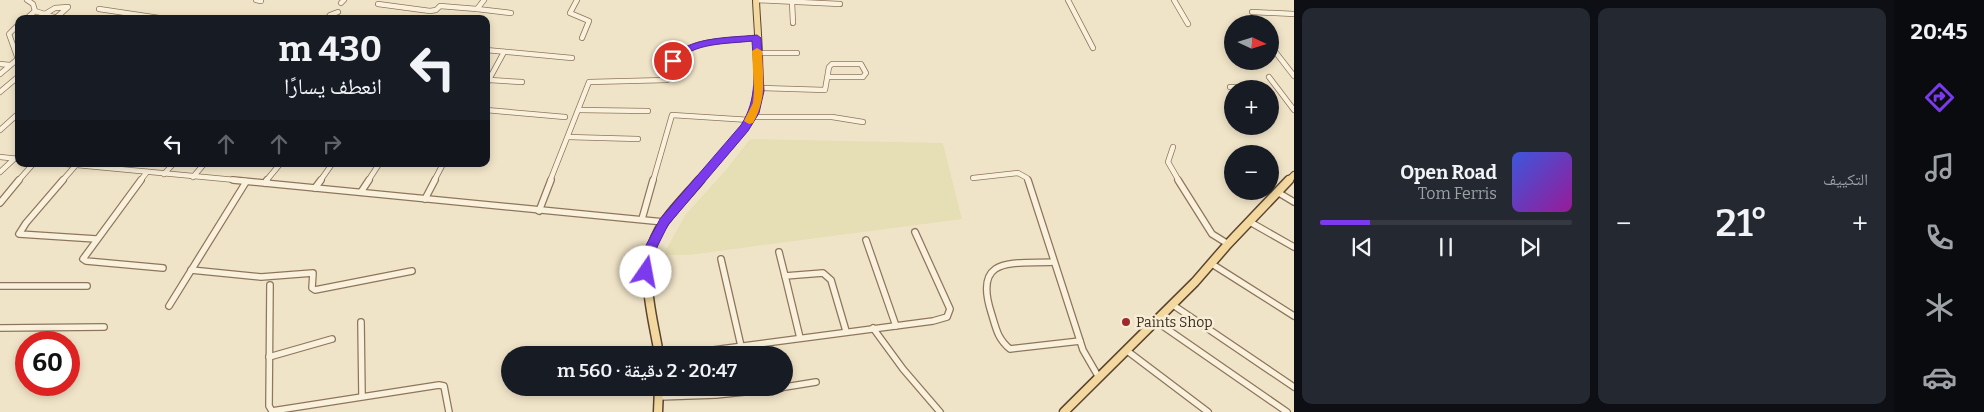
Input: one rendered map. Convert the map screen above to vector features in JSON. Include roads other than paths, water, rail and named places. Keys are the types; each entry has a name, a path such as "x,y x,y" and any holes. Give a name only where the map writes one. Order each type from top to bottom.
{"main road":[{"path":"658,346 646,272 650,249 664,222 751,118 758,103 760,88 756,0"},
{"path":"1279,193 1294,175"},
{"path":"1064,412 1098,376 1157,322 1212,264 1228,244 1272,200"},
{"path":"658,412 659,396"}],"street":[{"path":"27,0 33,4 35,11"},
{"path":"378,4 430,11 436,10 444,0"},
{"path":"477,9 484,0"},
{"path":"577,0 570,14 586,19 589,22 582,38"},
{"path":"756,0 840,4"},
{"path":"1068,0 1093,48"},
{"path":"1174,0 1188,24"},
{"path":"792,2 793,23"},
{"path":"440,6 511,13"},
{"path":"45,14 55,8 68,7 61,15"},
{"path":"98,9 139,15"},
{"path":"35,11 48,15"},
{"path":"30,15 35,11"},
{"path":"333,15 338,12"},
{"path":"1252,12 1294,14"},
{"path":"15,28 9,34 15,51"},
{"path":"539,211 579,110 587,84 591,80 666,80 670,78 673,61 678,54 703,44 757,38"},
{"path":"490,50 572,58"},
{"path":"490,78 504,52"},
{"path":"757,54 797,53"},
{"path":"1279,57 1294,76"},
{"path":"0,74 15,62"},
{"path":"0,64 10,66"},
{"path":"760,88 825,90 829,67 832,64 861,64 866,73 863,77 828,77"},
{"path":"1269,77 1294,110"},
{"path":"0,92 15,79"},
{"path":"490,80 522,82"},
{"path":"490,110 565,117"},
{"path":"579,110 648,111"},
{"path":"642,220 672,115 751,118 832,118 863,122"},
{"path":"0,130 15,117"},
{"path":"568,137 638,139"},
{"path":"1173,146 1168,162 1171,169 1212,234 1228,244"},
{"path":"0,157 15,159"},
{"path":"0,172 15,160"},
{"path":"0,202 30,167"},
{"path":"74,167 26,223 19,234 96,239"},
{"path":"103,167 664,222"},
{"path":"164,174 170,167"},
{"path":"193,177 201,167"},
{"path":"266,184 278,167"},
{"path":"315,188 330,167"},
{"path":"361,192 377,167"},
{"path":"425,199 441,167"},
{"path":"147,172 83,258 86,261 163,268"},
{"path":"973,178 1018,173 1027,178 1080,340 1090,364 1098,376"},
{"path":"169,306 246,182"},
{"path":"1279,193 1294,202"},
{"path":"1250,222 1294,247"},
{"path":"721,259 741,346 846,331 933,322 947,318 950,309 915,232"},
{"path":"866,240 896,326"},
{"path":"779,252 800,338"},
{"path":"1053,262 1004,264 992,270 988,277 985,294 1000,341 1010,349 1080,340"},
{"path":"1212,264 1294,316"},
{"path":"191,270 261,277 313,273 312,288 315,290 412,272"},
{"path":"785,276 823,273 828,275 846,331"},
{"path":"0,286 87,286"},
{"path":"270,286 269,406 272,411 362,396 444,386 449,412"},
{"path":"1173,305 1294,387"},
{"path":"361,322 362,396"},
{"path":"1157,322 1287,412"},
{"path":"0,328 104,327"},
{"path":"873,328 903,369 940,412"},
{"path":"269,358 332,339"},
{"path":"1126,350 1208,412"},
{"path":"793,386 816,382"}],"place":[{"name":"Paints Shop","path":"1126,322"}]}
